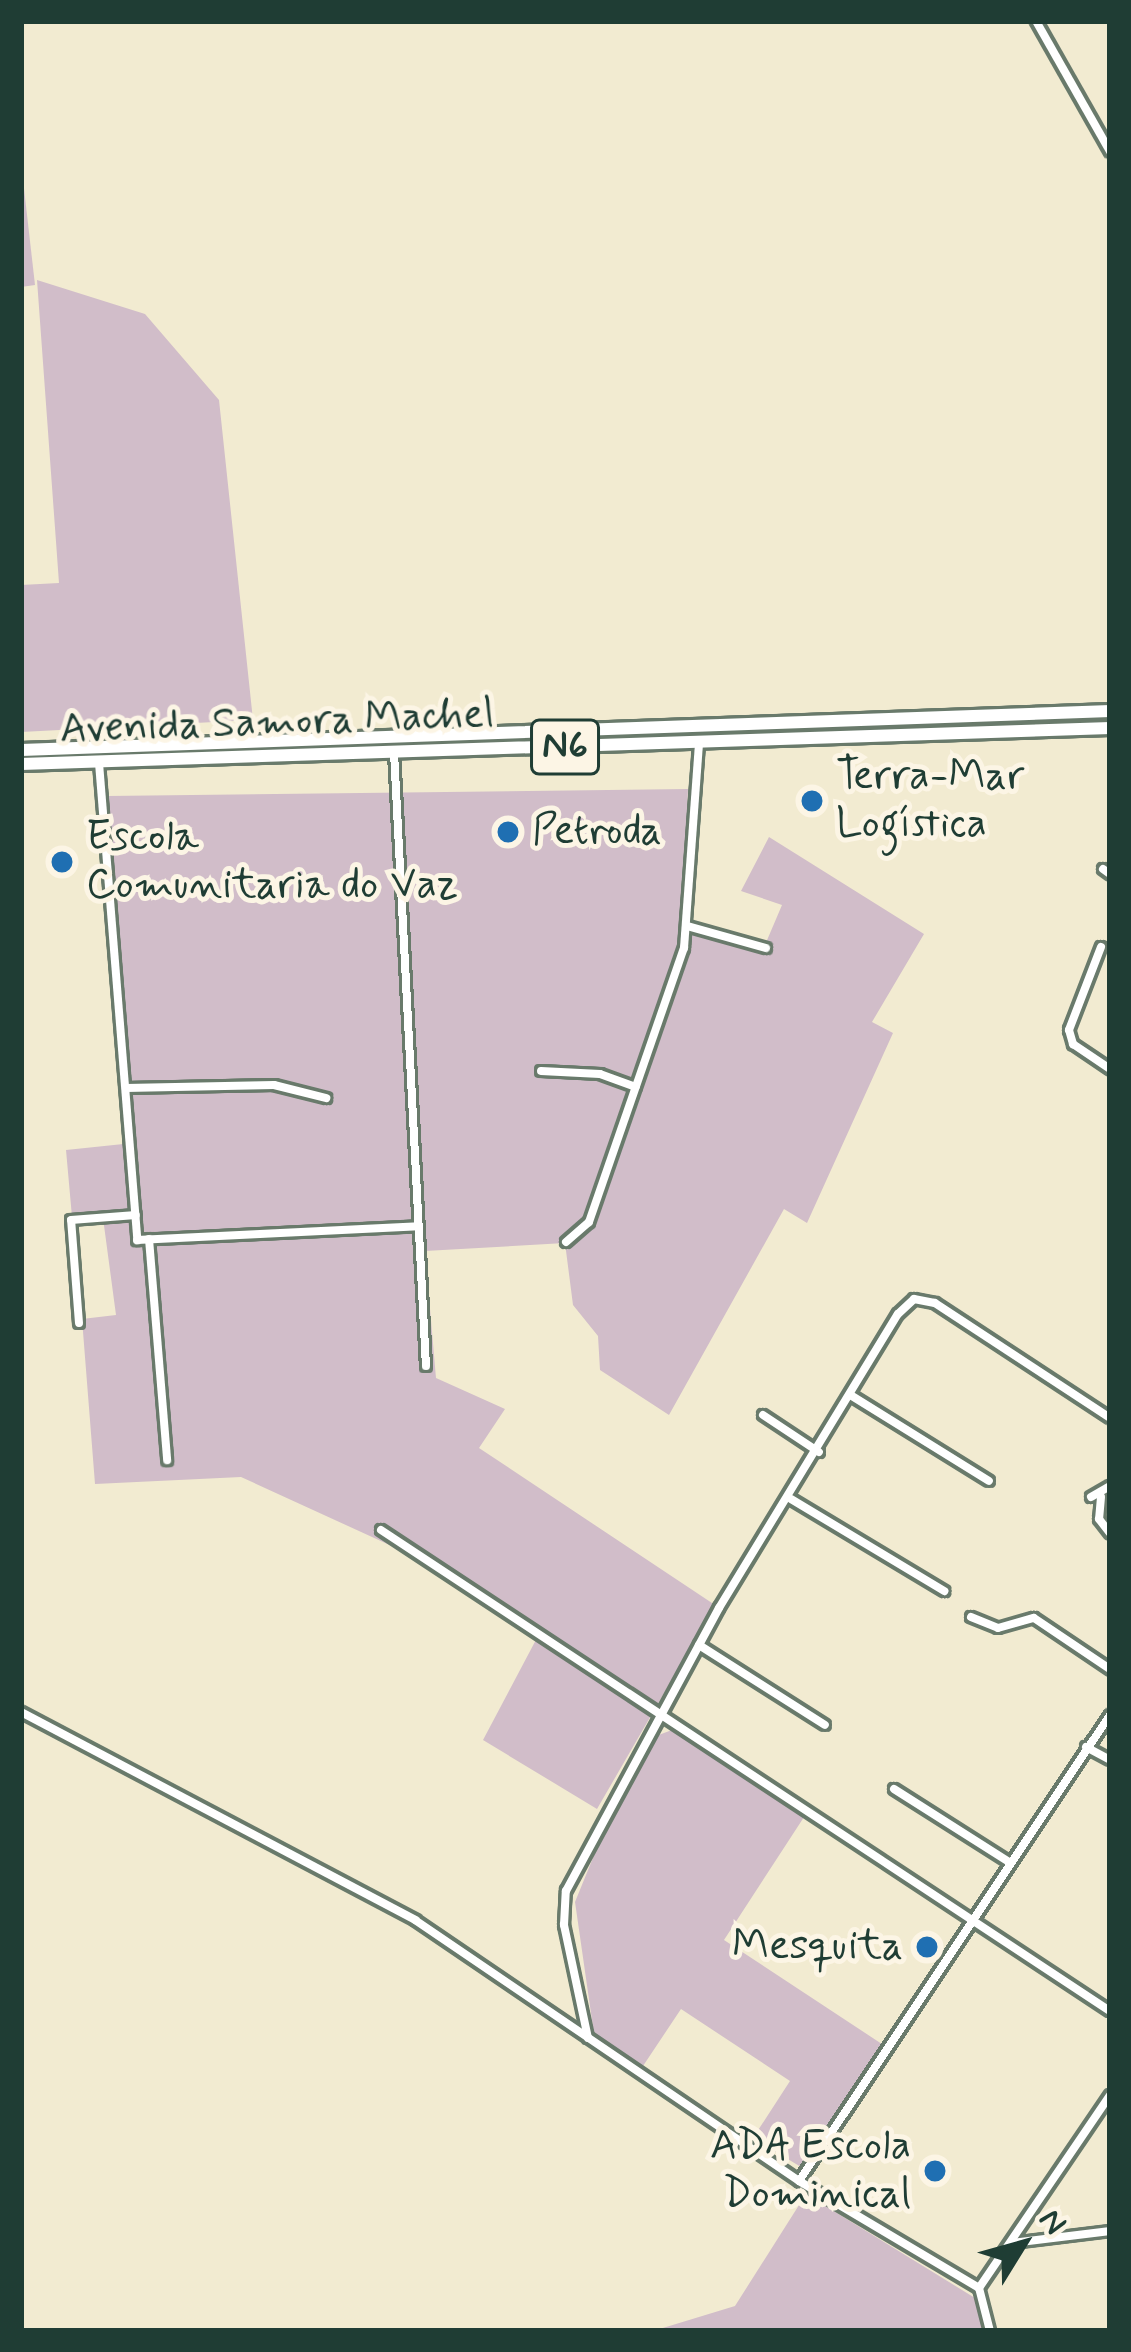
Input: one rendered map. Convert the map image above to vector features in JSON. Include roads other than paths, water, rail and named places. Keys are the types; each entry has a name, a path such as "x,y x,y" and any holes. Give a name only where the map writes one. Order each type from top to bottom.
{"highway":[{"name":"Avenida Samora Machel","path":"21,750 1110,711"},
{"name":"Avenida Samora Machel","path":"21,764 1110,728"}],"street":[{"path":"1036,21 1110,151"},
{"path":"566,1242 589,1222 687,926 699,741"},
{"path":"394,752 426,1366"},
{"path":"99,761 137,1240 418,1226"},
{"path":"687,926 766,948"},
{"path":"1101,946 1069,1030 1084,1055 1110,1069"},
{"path":"541,1072 601,1074 636,1087"},
{"path":"126,1088 274,1085 326,1098"},
{"path":"80,1322 71,1220 136,1215"},
{"path":"149,1239 167,1460"},
{"path":"589,2039 564,1897 658,1714 898,1314 925,1299 1110,1418"},
{"path":"852,1396 988,1481"},
{"path":"763,1415 819,1452"},
{"path":"1110,1486 1096,1497 1099,1519 1110,1532"},
{"path":"790,1499 944,1591"},
{"path":"381,1530 1110,2011"},
{"path":"971,1617 998,1628 1034,1618 1110,1669"},
{"path":"699,1645 825,1725"},
{"path":"21,1712 396,1909 800,2181 979,2288 990,2331"},
{"path":"800,2181 1110,1715"},
{"path":"1086,1747 1110,1760"},
{"path":"894,1789 1010,1863"},
{"path":"979,2288 1110,2095"},
{"path":"1010,2244 1110,2231"}],"place":[{"name":"Terra-Mar Logística","path":"812,801"},
{"name":"Petroda","path":"508,832"},
{"name":"Escola Comunitaria do Vaz","path":"62,862"},
{"name":"Mesquita","path":"927,1947"},
{"name":"ADA Escola Dominical","path":"935,2171"}]}
